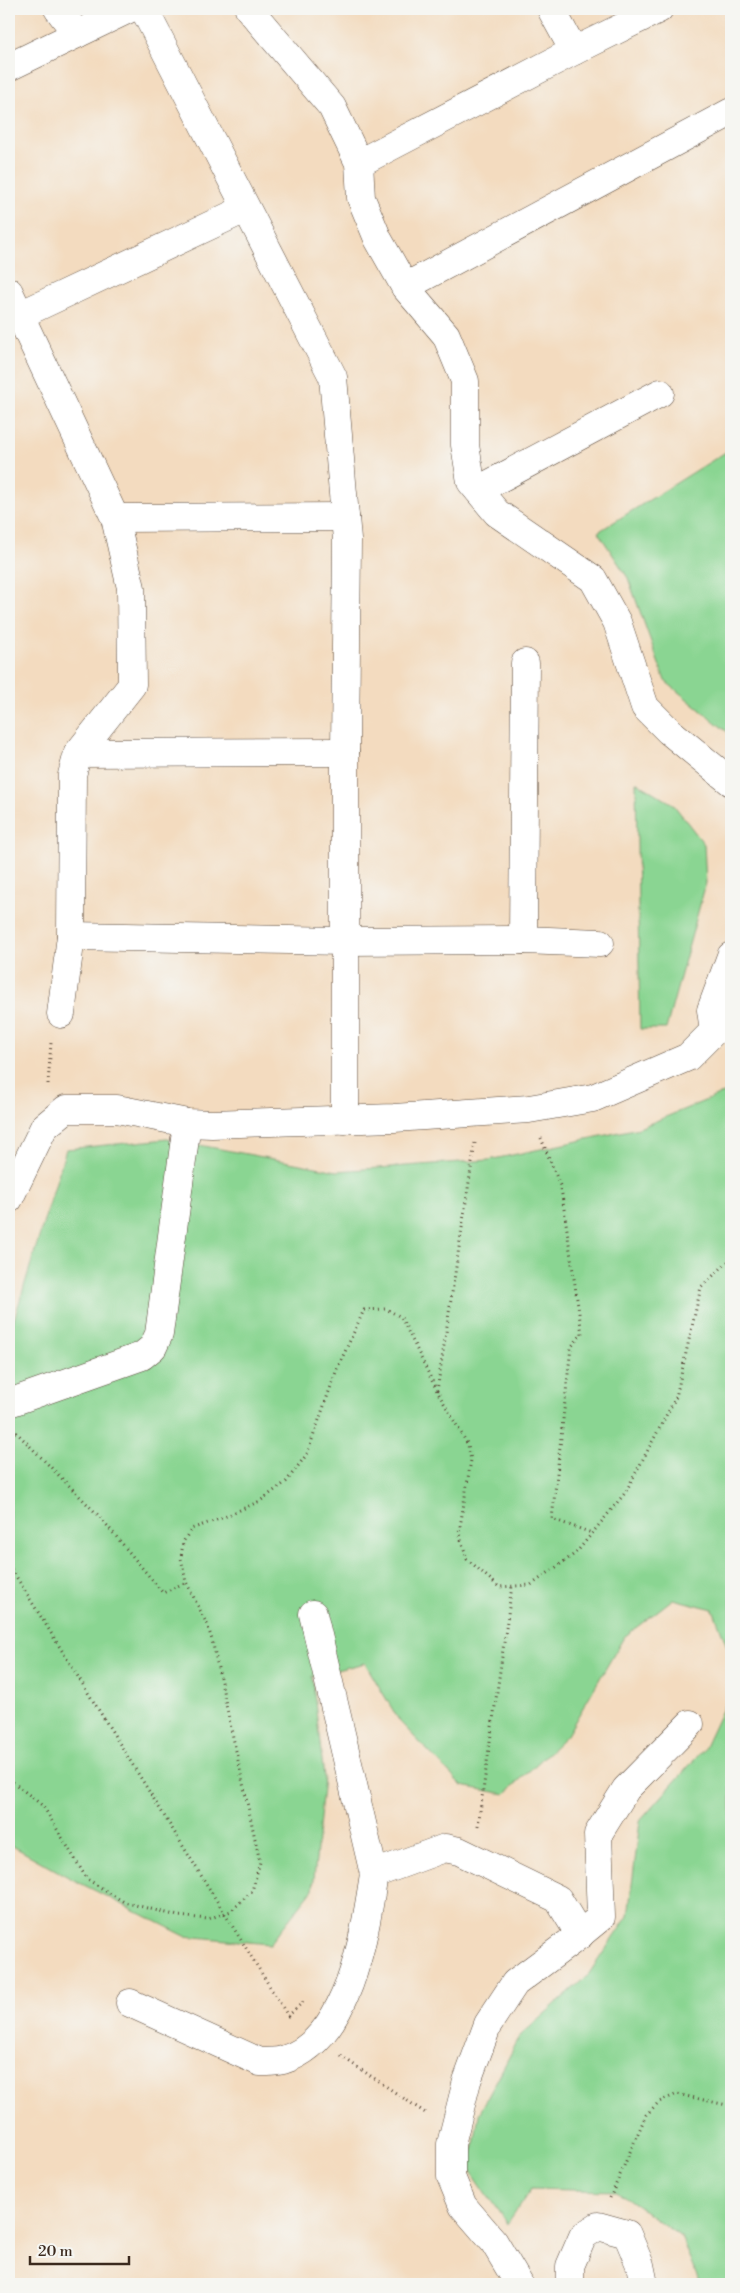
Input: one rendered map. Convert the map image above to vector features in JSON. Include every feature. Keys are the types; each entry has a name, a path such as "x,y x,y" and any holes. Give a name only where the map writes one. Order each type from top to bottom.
{"street":[{"path":"58,9 77,34"},
{"path":"9,67 129,9"},
{"path":"144,9 333,378 347,540 344,941 345,1120"},
{"path":"249,9 332,107 359,163 361,198 378,239 405,287 446,335 465,381 465,445 471,482 497,513 593,579 617,622 645,707 669,731 731,782"},
{"path":"551,9 574,50"},
{"path":"359,163 574,50 659,9"},
{"path":"405,287 731,112"},
{"path":"62,1014 72,936 72,774 78,753 132,685 131,588 115,518 14,304 246,209"},
{"path":"478,490 660,393"},
{"path":"115,518 345,517"},
{"path":"523,940 526,663"},
{"path":"78,753 345,752"},
{"path":"72,936 344,941 523,940 600,943"},
{"path":"9,1199 44,1127 66,1110 117,1109 187,1123 345,1120 529,1109 593,1098 688,1057 723,1032 711,1010 731,956"},
{"path":"10,1411 142,1356 153,1347 159,1334 187,1123"},
{"path":"130,2003 260,2062 283,2060 306,2048 330,2023 348,1990 364,1940 374,1874 313,1614"},
{"path":"519,2284 494,2242 464,2206 451,2177 451,2144 467,2081 488,2024 515,1983 601,1917 598,1834 626,1789 690,1724"},
{"path":"374,1874 445,1848 459,1850 558,1899 580,1935"},
{"path":"570,2284 570,2266 583,2236 598,2226 627,2234 640,2265 644,2284"}],"path":[{"path":"58,1116 47,1088 53,1022 62,1014"},
{"path":"529,1109 562,1188 582,1334 571,1347 552,1519 592,1533"},
{"path":"438,1391 479,1112"},
{"path":"9,1779 43,1806 87,1879 124,1902 178,1916 208,1919 231,1910 252,1891 260,1862 212,1640 207,1624 186,1582 181,1558 183,1542 191,1529 260,1501 286,1482 306,1454 336,1368 364,1310 386,1309 401,1317 438,1391 468,1445 471,1460 459,1533 467,1559 499,1587 531,1585 576,1553 625,1493 676,1397 701,1287 731,1259"},
{"path":"10,1411 163,1593 186,1582"},
{"path":"9,1566 288,2016 308,1997"},
{"path":"473,1857 512,1586"},
{"path":"316,2038 454,2132"},
{"path":"598,2226 646,2115 659,2102 677,2094 731,2106"}],"green space":[{"path":"731,441 731,735 665,681 628,578 598,532 729,450"},
{"path":"636,782 673,804 704,844 706,883 666,1029 640,1029"},
{"path":"731,1090 731,1657 713,1609 673,1599 624,1637 567,1735 505,1794 462,1786 400,1722 365,1663 312,1676 324,1777 313,1889 270,1944 185,1936 70,1878 9,1844 9,1336 66,1149 167,1139 337,1171 489,1160 639,1128"},
{"path":"731,1691 731,2284 700,2284 681,2237 617,2191 531,2189 507,2224 470,2170 479,2114 520,2036 588,1975 628,1916 640,1821 704,1749"}]}
